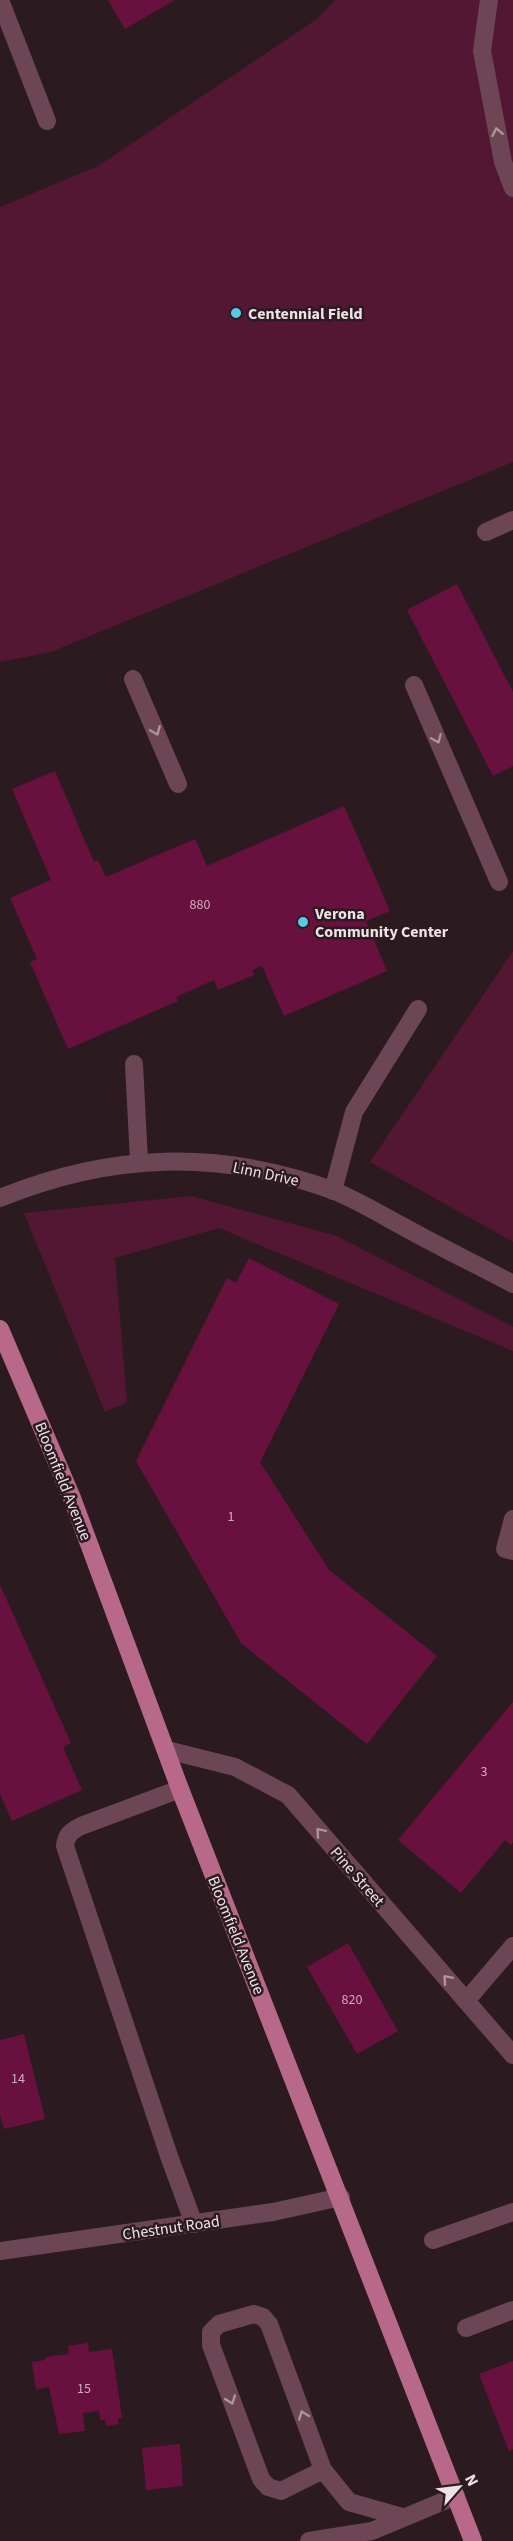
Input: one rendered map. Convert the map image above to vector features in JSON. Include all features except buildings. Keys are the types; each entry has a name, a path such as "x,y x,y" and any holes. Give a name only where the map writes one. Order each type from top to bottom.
{"main road":[{"name":"Bloomfield Avenue","path":"0,1329 72,1498 180,1789 341,2197 473,2541"}],"street":[{"path":"0,0 48,120"},
{"path":"489,0 482,51 503,162 513,188"},
{"path":"486,532 513,520"},
{"path":"134,679 178,784"},
{"path":"414,685 499,882"},
{"path":"333,1191 354,1112 418,1009"},
{"path":"134,1064 139,1161"},
{"name":"Linn Drive","path":"0,1198 49,1180 90,1169 139,1161 207,1162 249,1168 292,1177 333,1191 369,1207 513,1284"},
{"path":"513,1519 505,1549 513,1551"},
{"name":"Pine Street","path":"167,1750 235,1767 288,1795 513,2055"},
{"path":"180,1789 81,1826 65,1839 65,1846 194,2224"},
{"path":"466,2001 513,1946"},
{"name":"Chestnut Road","path":"0,2251 290,2209 341,2197"},
{"path":"433,2240 513,2212"},
{"path":"466,2328 513,2310"},
{"path":"323,2470 281,2491 268,2487 261,2480 211,2345 212,2332 219,2324 254,2314 263,2317 269,2324 323,2470 349,2502 402,2517"},
{"path":"309,2541 372,2531 456,2496"}],"shaded area":[{"name":"Centennial Field","path":"335,0 513,0 513,462 51,652 0,662 0,207 98,166 317,19"},
{"path":"513,951 513,1242 370,1162"},
{"path":"191,1196 337,1236 513,1327 513,1351 219,1228 115,1258 127,1402 105,1412 24,1213"}],"place":[{"name":"Centennial Field","path":"236,313"},
{"name":"Verona Community Center","path":"303,922"}]}
